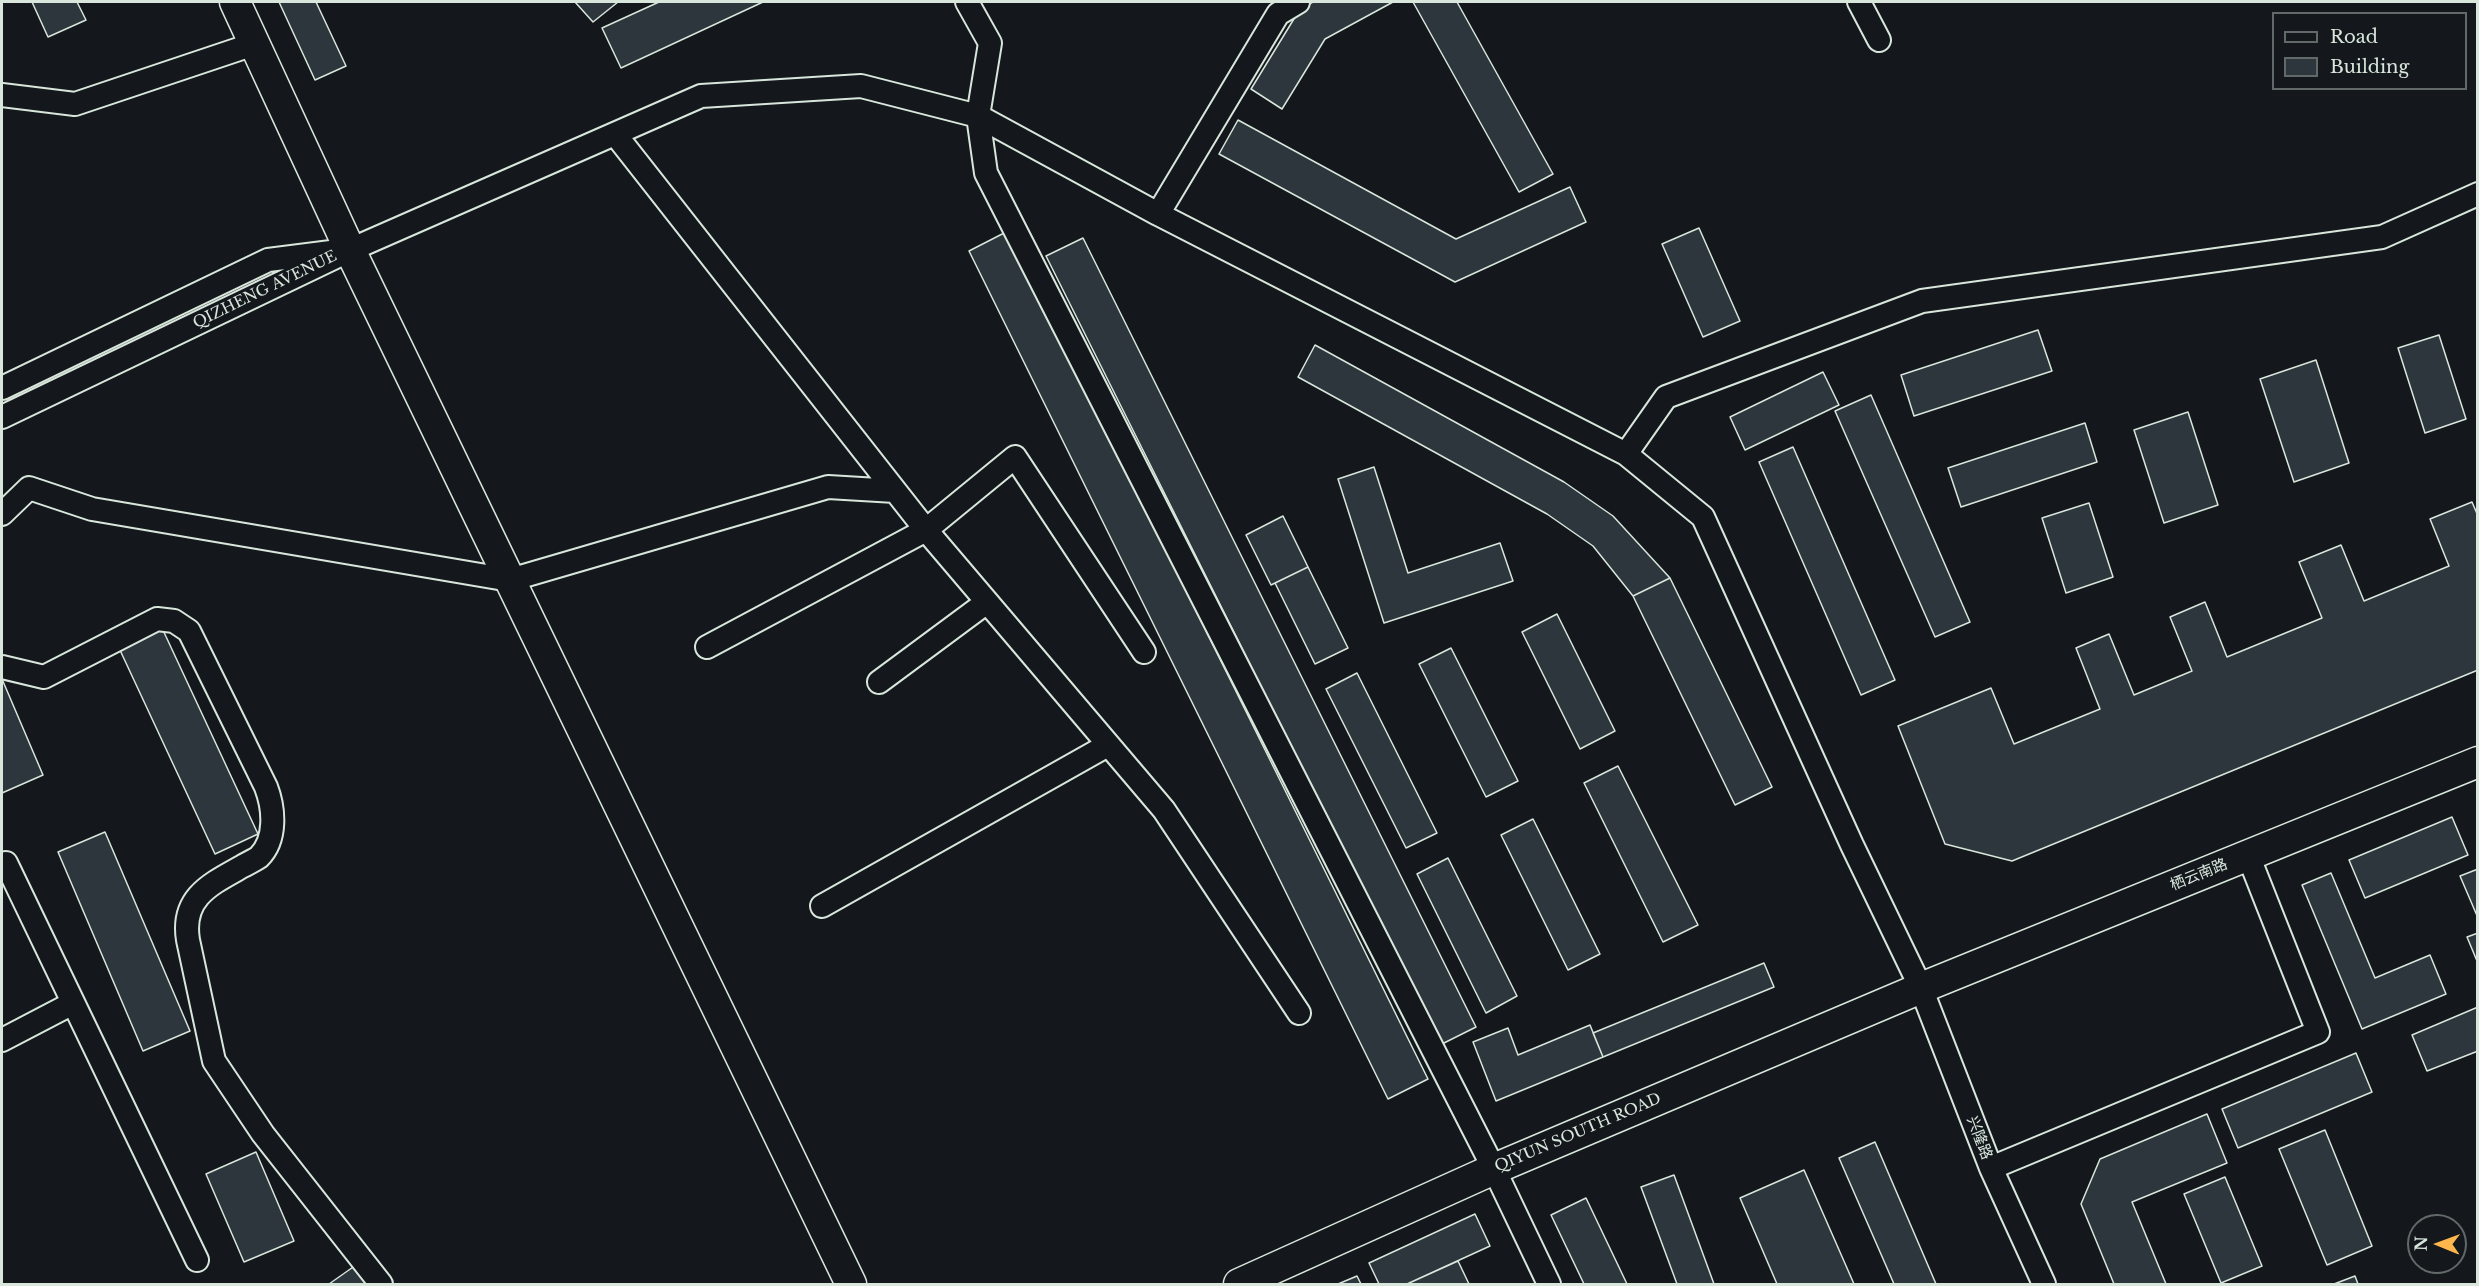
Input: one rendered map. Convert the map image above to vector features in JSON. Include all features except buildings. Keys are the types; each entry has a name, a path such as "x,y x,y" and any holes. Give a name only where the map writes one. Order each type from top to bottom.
{"main road":[{"path":"234,2 350,250 851,1284"},
{"name":"栖云南路","path":"1921,988 2478,762"},
{"name":"QIYUN SOUTH ROAD","path":"1239,1284 1494,1169 1921,988"}],"street":[{"path":"967,2 990,43 978,116 986,173 1494,1169 1549,1284"},
{"path":"1158,214 1278,14 1298,2"},
{"path":"1859,2 1879,40"},
{"path":"2,95 75,104 254,44"},
{"name":"兴隆路","path":"350,250 701,96 861,86 978,116 1158,214 1626,454 1703,517 1852,845 1921,988 1991,1168 2044,1284"},
{"path":"615,134 926,530 1164,810 1299,1013"},
{"path":"1626,454 1666,397 1922,301 2382,237 2478,194"},
{"name":"QIZHENG AVENUE","path":"2,388 268,260 350,250"},
{"name":"QIZHENG AVENUE","path":"2,417 350,250"},
{"path":"707,647 926,530 1015,457 1144,652"},
{"path":"2,514 29,488 92,509 510,580 828,487 896,491"},
{"path":"879,682 987,602"},
{"path":"2,667 44,677 158,619 174,621 189,631 266,787 273,810 271,834 259,857 205,888 193,903 187,921 188,940 214,1061 263,1134 381,1284"},
{"path":"822,906 1108,745"},
{"path":"1991,1168 2318,1032 2248,855"},
{"path":"6,863 197,1260"},
{"path":"2,1040 73,1004"}]}
